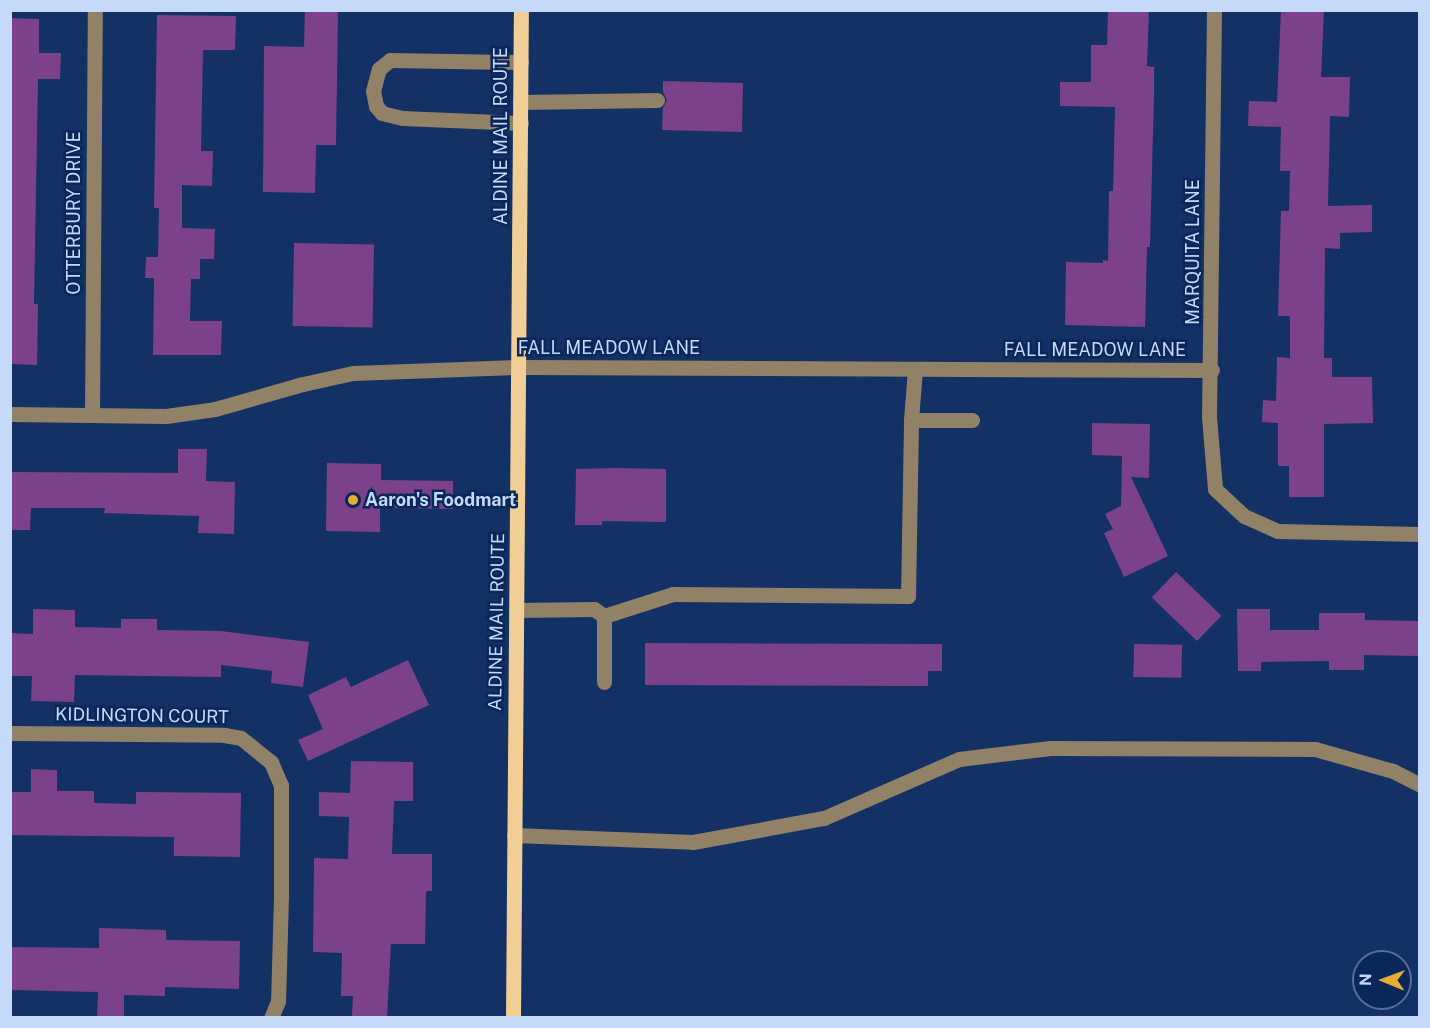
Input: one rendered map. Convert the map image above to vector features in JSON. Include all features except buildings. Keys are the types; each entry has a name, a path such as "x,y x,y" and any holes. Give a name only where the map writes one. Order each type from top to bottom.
{"main road":[{"name":"ALDINE MAIL ROUTE","path":"513,1017 521,10"}],"street":[{"name":"OTTERBURY DRIVE","path":"92,415 95,10"},
{"name":"MARQUITA LANE","path":"1214,10 1212,370 1209,417 1215,489 1244,516 1278,531 1419,534"},
{"path":"520,123 402,118 382,113 376,106 373,91 379,69 390,60 521,62"},
{"path":"520,102 657,100"},
{"name":"FALL MEADOW LANE","path":"10,414 166,416 215,409 303,384 353,373 519,367 1212,370"},
{"path":"604,616 673,594 908,596 911,420 915,369"},
{"path":"911,420 972,420"},
{"path":"516,610 594,609 604,616"},
{"path":"604,616 604,682"},
{"name":"KIDLINGTON COURT","path":"10,733 224,735 241,738 257,747 271,762 281,785 278,1001 271,1017"},
{"path":"514,835 693,842 824,818 959,759 1050,748 1315,749 1393,771 1419,785"}],"place":[{"name":"Aaron's Foodmart","path":"353,500"}]}
